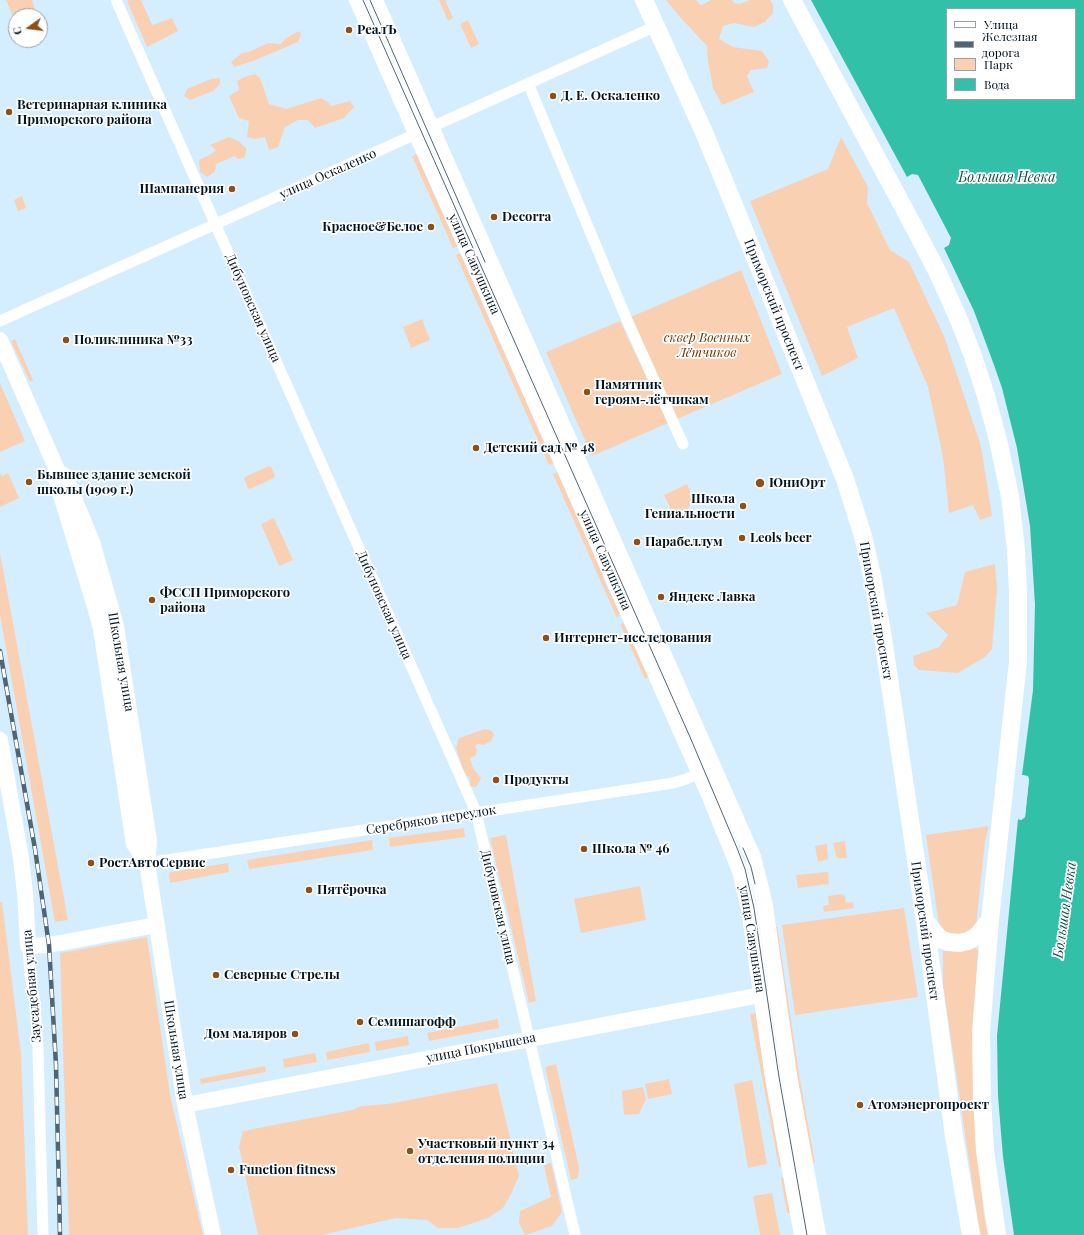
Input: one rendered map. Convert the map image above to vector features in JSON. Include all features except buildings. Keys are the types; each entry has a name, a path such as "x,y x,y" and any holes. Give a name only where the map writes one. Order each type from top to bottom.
{"main road":[{"name":"улица Савушкина","path":"357,0 733,850 746,890 789,1076 818,1235"},
{"name":"улица Савушкина","path":"375,0 748,844 758,873 765,906 773,1078 802,1235"},
{"name":"Приморский проспект","path":"644,0 703,130 729,193 845,479 863,536 873,580 883,638 925,921 954,1136 971,1235"},
{"path":"792,0 938,273 973,356 986,396 1010,496 1016,550 1019,628 1018,661 990,920 981,1032 982,1098 985,1151 997,1235"},
{"name":"Школьная улица","path":"0,340 58,472 65,476 92,542 116,626 149,841 146,863 185,1105 213,1235"},
{"name":"Заусадебная улица","path":"0,740 21,858 25,893 28,946"},
{"path":"925,921 940,939 958,943 976,936 990,920"},
{"path":"28,946 49,945 156,925"},
{"name":"улица Покрышева","path":"185,1105 529,1038 769,994"}],"street":[{"name":"Дибуновская улица","path":"116,0 476,812 575,1235"},
{"name":"улица Оскаленко","path":"0,321 656,26"},
{"path":"528,83 627,320 683,444"},
{"name":"Серебряков переулок","path":"146,863 673,783 714,767"},
{"name":"Заусадебная улица","path":"28,946 30,975 35,1004 38,1048 43,1235"}],"green space":[{"path":"6,0 32,0 35,8 10,8"},
{"path":"141,0 152,25 172,18 178,31 147,47 127,1"},
{"path":"439,0 445,0 453,18 448,21"},
{"path":"666,0 696,0 702,5 711,0 732,0 734,3 740,4 750,0 770,0 773,5 773,13 765,22 754,27 734,23 723,26 719,39 733,47 762,51 769,61 767,68 751,70 747,76 754,92 722,105 713,88 708,62 707,46"},
{"path":"468,20 479,44 471,48 460,24"},
{"path":"299,31 301,34 298,42 253,61 234,67 231,62 242,53 251,51 268,43 281,44 286,38"},
{"path":"255,74 260,78 269,104 286,109 321,98 328,102 331,106 350,101 354,107 344,118 315,128 308,120 298,120 285,127 278,147 269,150 265,137 255,139 247,137 249,121 239,118 229,96 239,90 237,81"},
{"path":"220,78 220,84 213,91 190,100 184,96 187,89 211,79"},
{"path":"229,137 240,142 247,149 244,158 238,159 235,156 216,164 215,172 207,177 200,172 199,160 216,150 210,145"},
{"path":"841,137 868,187 867,203 890,250 909,262 944,336 981,446 992,516 980,520 973,505 949,513 943,457 928,387 894,308 847,327 858,358 822,376 750,201 828,169"},
{"path":"420,152 459,245 453,248 412,156"},
{"path":"22,196 26,208 18,211 14,200"},
{"path":"463,254 556,462 549,465 456,255"},
{"name":"сквер Военных Лётчиков","path":"741,270 782,374 677,419 628,318"},
{"path":"422,319 430,340 411,348 403,327"},
{"name":"сквер Военных Лётчиков","path":"620,321 668,423 592,456 546,352"},
{"path":"15,339 33,380 30,382 11,341"},
{"path":"0,383 25,441 0,452"},
{"path":"269,466 271,467 275,476 274,478 250,489 248,488 244,479 245,477"},
{"path":"560,470 606,574 603,578 620,614 617,618 553,474"},
{"path":"0,473 2,476 8,473 19,498 0,507"},
{"path":"687,484 693,498 688,509 674,516 664,495"},
{"path":"274,518 293,560 279,566 261,524"},
{"path":"0,553 68,920 55,922 0,615"},
{"path":"995,564 997,588 992,649 985,657 958,673 919,670 914,665 913,656 939,647 948,635 926,613 957,605 965,572"},
{"path":"620,624 624,624 631,640 636,640 651,676 645,679"},
{"path":"485,729 492,731 494,735 491,741 484,745 477,744 475,747 477,750 476,755 470,758 473,768 481,778 477,786 470,786 470,778 464,773 456,748 459,738"},
{"path":"989,826 985,841 976,926 972,933 949,937 939,925 926,835"},
{"path":"464,828 465,837 390,847 389,838"},
{"path":"506,835 536,1001 529,1003 490,838"},
{"path":"372,840 373,850 249,869 247,860"},
{"path":"845,841 847,858 837,858 833,843"},
{"path":"827,844 828,859 818,862 815,846"},
{"path":"228,863 229,872 170,883 169,873 171,872"},
{"path":"828,872 829,884 798,888 796,875"},
{"path":"640,886 646,920 581,933 574,899"},
{"path":"842,894 845,896 846,903 853,902 854,908 824,912 823,906 829,905 828,896"},
{"path":"0,902 2,902 21,1054 28,1235 0,1235"},
{"path":"904,908 918,997 795,1015 782,925"},
{"path":"777,926 799,1074 815,1163 808,1164 772,927"},
{"path":"147,937 170,1095 203,1235 69,1235 60,953"},
{"path":"976,948 978,950 973,1032 977,1152 984,1215 988,1235 981,1235 977,1215 943,985 943,951 961,951"},
{"path":"757,1013 785,1165 779,1167 750,1014"},
{"path":"498,1019 499,1028 429,1041 427,1033"},
{"path":"408,1036 409,1045 376,1051 375,1042"},
{"path":"369,1043 370,1052 327,1060 326,1052"},
{"path":"315,1053 317,1062 284,1068 283,1059"},
{"path":"556,1064 579,1168 578,1178 571,1180 545,1067"},
{"path":"265,1066 266,1072 201,1084 200,1079"},
{"path":"669,1079 672,1094 648,1099 645,1084"},
{"path":"752,1080 767,1164 748,1168 734,1084"},
{"path":"497,1083 519,1176 503,1208 488,1218 458,1228 438,1228 427,1220 396,1218 322,1235 258,1235 239,1147 243,1131 352,1110 362,1106 388,1104"},
{"path":"643,1087 646,1099 639,1114 624,1115 622,1091"},
{"path":"551,1163 562,1212 552,1226 525,1235 519,1223 520,1211 551,1197 544,1165"},
{"path":"787,1177 793,1212 787,1213 781,1178"},
{"path":"772,1193 780,1235 760,1235 753,1196"}],"water":[{"name":"Большая Невка","path":"811,0 1084,0 1084,1235 1014,1235 1003,1157 998,1096 997,1036 1018,819 1021,820 1025,817 1029,779 1022,775 1033,690 1035,605 1030,526 1017,448 1002,388 974,311 944,248 949,245 951,238 918,175 912,174 907,177"}],"pier":[{"path":"1022,775 1028,776 1029,779 1025,817 1021,820 1018,819 1018,817 1023,817 1027,779 1026,777 1022,777"}],"tram line":[{"path":"363,0 690,737 745,869 754,908 779,1077 807,1235"},
{"path":"370,0 485,262"},
{"path":"743,848 751,867 755,884"}],"railway":[{"path":"0,651 35,849 49,945 56,1065 60,1235"}],"place":[{"name":"РеалЪ","path":"349,30"},
{"name":"Д. Е. Оскаленко","path":"553,96"},
{"name":"Ветеринарная клиника Приморского района","path":"9,112"},
{"name":"Шампанерия","path":"232,189"},
{"name":"Decorra","path":"494,217"},
{"name":"Красное&Белое","path":"431,227"},
{"name":"Поликлиника №33","path":"66,340"},
{"name":"Памятник героям-лётчикам","path":"587,392"},
{"name":"Детский сад № 48","path":"476,448"},
{"name":"Бывшее здание земской школы (1909 г.)","path":"29,482"},
{"name":"ЮниОрт","path":"760,483"},
{"name":"Школа Гениальности","path":"743,506"},
{"name":"Leols beer","path":"742,538"},
{"name":"Парабеллум","path":"637,542"},
{"name":"Яндекс Лавка","path":"661,597"},
{"name":"ФССП Приморского района","path":"152,600"},
{"name":"Интернет-исследования","path":"546,638"},
{"name":"Продукты","path":"496,780"},
{"name":"Школа № 46","path":"584,849"},
{"name":"РостАвтоСервис","path":"91,863"},
{"name":"Пятёрочка","path":"309,890"},
{"name":"Северные Стрелы","path":"216,975"},
{"name":"Семишагофф","path":"360,1022"},
{"name":"Дом маляров","path":"295,1034"},
{"name":"Атомэнергопроект","path":"860,1105"},
{"name":"Участковый пункт 34 отделения полиции","path":"410,1151"},
{"name":"Function fitness","path":"231,1170"}]}
